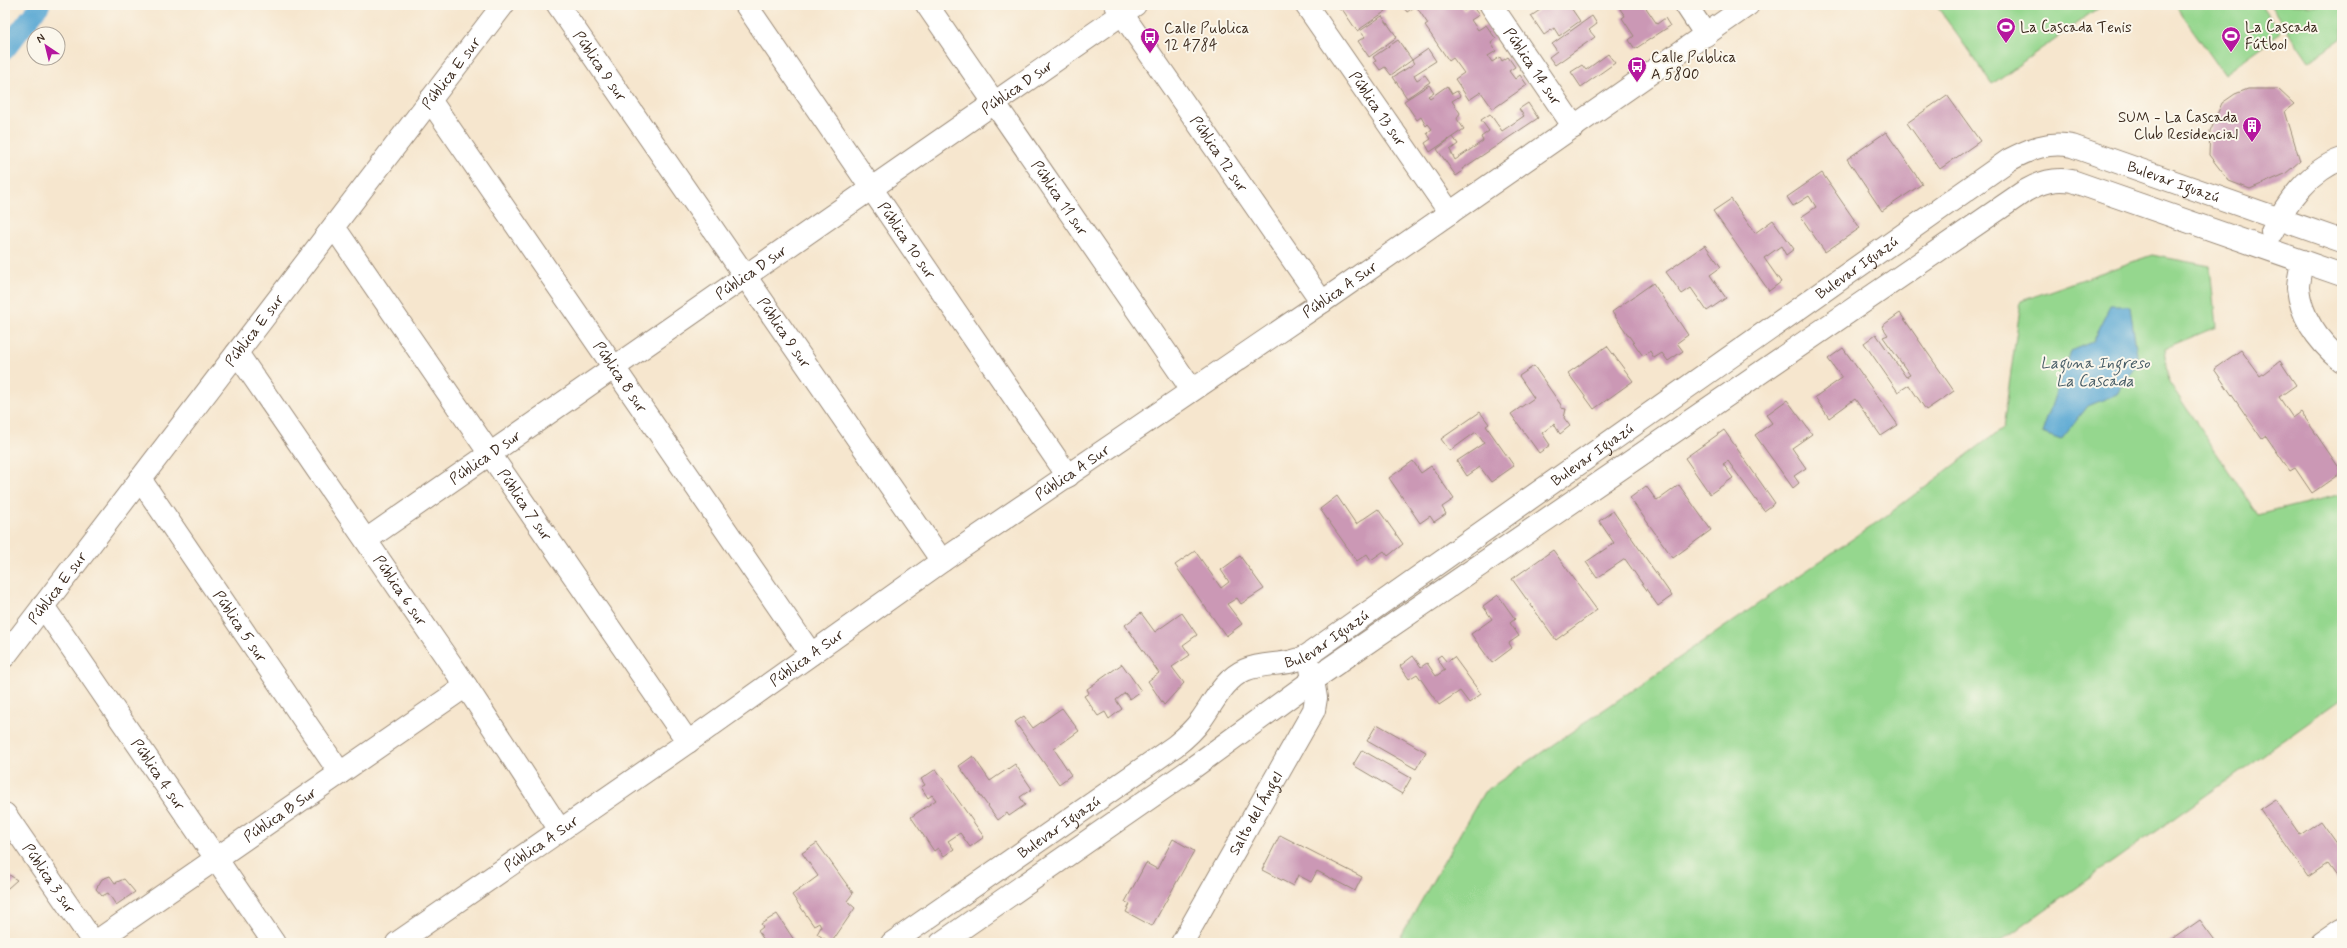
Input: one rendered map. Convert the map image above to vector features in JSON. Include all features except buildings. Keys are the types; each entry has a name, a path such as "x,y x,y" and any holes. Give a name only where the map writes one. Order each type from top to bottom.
{"street":[{"name":"Pública E sur","path":"5,656 503,5"},
{"name":"Pública 9 sur","path":"558,5 942,561"},
{"name":"Pública 10 sur","path":"746,5 1068,476"},
{"name":"Pública 11 sur","path":"927,5 1192,390"},
{"name":"Pública 13 sur","path":"1306,5 1450,213"},
{"name":"Pública 14 sur","path":"1491,5 1574,126"},
{"path":"1686,5 1706,35"},
{"name":"Pública A Sur","path":"397,943 688,742 942,561 1322,302 1748,5"},
{"name":"Pública D sur","path":"366,540 995,103 1124,8"},
{"name":"Pública 12 sur","path":"1124,8 1322,302"},
{"name":"Pública 8 sur","path":"430,100 811,654"},
{"name":"Bulevar Iguazú","path":"892,943 1175,746 1194,729 1221,690 1244,670 1258,666 1296,662 1308,655 2009,160 2031,149 2048,144 2062,144 2100,154 2278,220 2342,241"},
{"path":"2265,247 2278,220 2297,193 2314,175 2342,159"},
{"path":"1982,179 2002,207"},
{"name":"Bulevar Iguazú","path":"941,943 1213,752 1314,679 2002,207 2043,182 2061,179 2072,181 2342,275"},
{"name":"Pública 7 sur","path":"334,227 688,742"},
{"path":"2302,261 2298,287 2307,319 2323,344 2342,361"},
{"name":"Pública 6 sur","path":"237,352 466,686 560,830"},
{"path":"1659,407 1675,431"},
{"name":"Pública 5 sur","path":"140,479 340,773"},
{"name":"Pública 4 sur","path":"43,606 274,943"},
{"name":"Salto del Ángel","path":"1182,943 1314,710 1316,698 1314,679 1308,655"},
{"name":"Pública B Sur","path":"94,943 466,686"},
{"path":"1194,729 1198,740 1213,752"},
{"name":"Pública 3 sur","path":"5,814 94,943"}],"green space":[{"name":"La Cascada Tenis","path":"1936,5 2102,5 1992,84"},
{"name":"La Cascada Fútbol","path":"2175,5 2261,5 2281,33 2224,74"},
{"name":"La Cascada Fútbol","path":"2270,5 2342,5 2342,38 2309,62"},
{"path":"2152,255 2210,266 2216,327 2165,348 2169,382 2258,515 2342,494 2342,699 1998,943 1397,943 1484,792 1886,516 2003,428 2021,301"}],"water":[{"name":"Laguna Ingreso La Cascada","path":"2110,306 2130,306 2138,362 2117,394 2088,406 2061,440 2042,433 2070,351 2092,342"}],"waterway":[{"path":"5,50 40,5"}],"place":[{"name":"La Cascada Tenis","path":"2006,44"},
{"name":"La Cascada Fútbol","path":"2231,53"},
{"name":"Calle Publica 12 4784","path":"1150,54"},
{"name":"Calle Publica A 5800","path":"1637,83"},
{"name":"SUM - La Cascada Club Residencial","path":"2252,143"}]}
